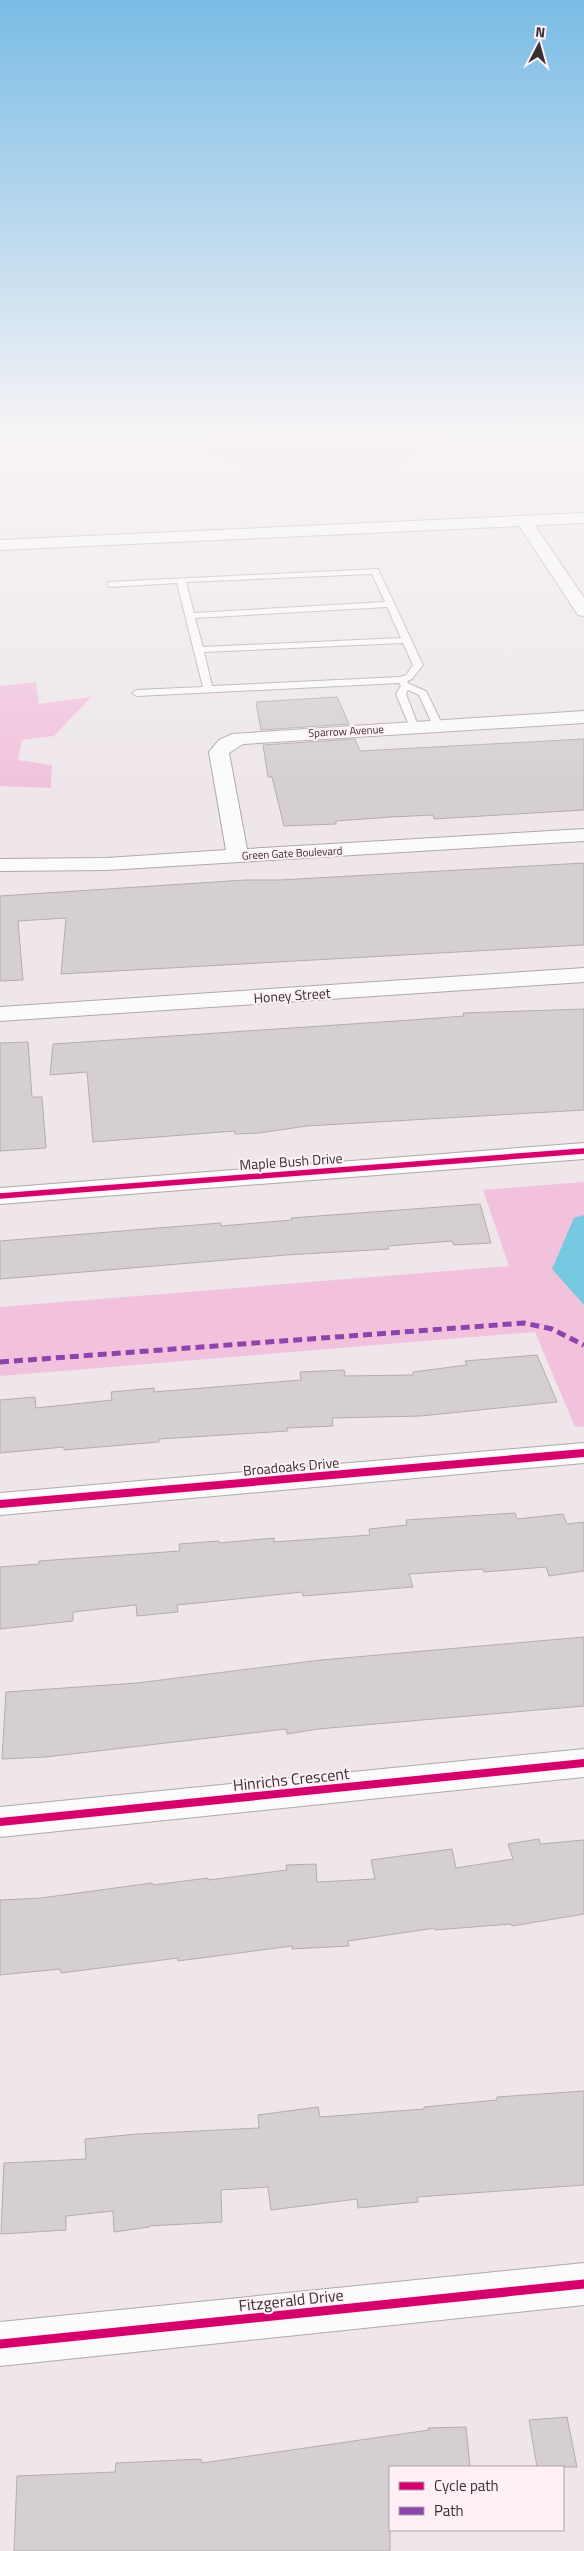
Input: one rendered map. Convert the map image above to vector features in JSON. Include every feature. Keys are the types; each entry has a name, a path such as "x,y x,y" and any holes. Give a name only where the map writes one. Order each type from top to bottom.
{"street":[{"path":"542,548 584,611"},
{"name":"Sparrow Avenue","path":"238,856 219,752 226,744 239,738 259,735 414,728 584,717"},
{"name":"Green Gate Boulevard","path":"0,865 107,864 584,834"},
{"name":"Honey Street","path":"0,1014 584,975"},
{"name":"Maple Bush Drive","path":"0,1196 584,1151"},
{"name":"Broadoaks Drive","path":"0,1504 584,1453"},
{"name":"Hinrichs Crescent","path":"0,1822 584,1763"},
{"name":"Fitzgerald Drive","path":"0,2344 584,2284"}],"lane":[{"path":"111,584 375,571 418,665 404,683 401,694 414,728"},
{"path":"181,580 208,689"},
{"path":"190,616 390,604"},
{"path":"199,650 406,640"},
{"path":"137,693 404,683 423,693 438,726"}],"shaded area":[{"path":"36,682 39,704 91,697 54,736 22,740 18,760 52,765 51,788 0,786 0,686"},
{"path":"584,1182 584,1426 575,1427 535,1332 0,1376 0,1307 509,1266 483,1190"}],"water":[{"path":"584,1215 584,1305 552,1269 574,1218"}],"building":[{"path":"337,697 349,724 261,730 256,702"},
{"path":"355,739 360,751 584,739 584,810 434,819 433,815 391,817 336,821 336,824 284,826 272,777 268,777 263,745"},
{"path":"584,863 584,945 61,974 66,918 18,921 23,980 0,981 0,896 245,880 280,880"},
{"path":"584,1009 584,1110 307,1126 259,1133 235,1134 235,1131 93,1142 87,1072 50,1075 53,1044 464,1016 463,1013"},
{"path":"28,1042 32,1097 42,1097 46,1148 0,1151 0,1043"},
{"path":"480,1204 491,1243 454,1245 452,1241 388,1246 389,1249 286,1255 0,1279 0,1241 221,1223 221,1226 292,1220 291,1218"},
{"path":"537,1355 557,1402 421,1416 332,1418 333,1426 287,1428 288,1431 159,1439 159,1442 64,1450 64,1447 0,1453 0,1400 35,1397 36,1408 112,1400 111,1392 154,1388 154,1392 301,1380 300,1372 344,1370 345,1376 413,1375 413,1372 467,1365 465,1361"},
{"path":"515,1513 517,1519 563,1514 567,1524 584,1522 584,1571 549,1576 546,1567 484,1572 483,1569 409,1574 413,1587 303,1596 302,1592 177,1605 178,1612 137,1616 136,1605 73,1612 73,1621 0,1629 0,1567 39,1564 39,1561 180,1551 179,1544 219,1541 219,1543 274,1538 274,1542 370,1535 369,1529 407,1525 406,1520"},
{"path":"584,1637 584,1706 318,1729 287,1734 286,1729 46,1757 2,1759 6,1692 137,1683 321,1660"},
{"path":"539,1839 540,1844 584,1840 584,1914 512,1926 511,1924 435,1930 435,1928 348,1941 349,1946 292,1949 292,1946 178,1961 178,1958 61,1973 60,1969 0,1975 0,1900 41,1898 152,1883 153,1885 208,1878 208,1880 287,1870 286,1865 316,1864 317,1882 375,1879 371,1860 452,1849 456,1868 513,1859 508,1844"},
{"path":"584,2091 584,2185 417,2197 418,2202 358,2208 357,2199 271,2210 268,2187 221,2190 222,2222 149,2226 114,2232 113,2211 66,2216 66,2230 1,2234 4,2163 86,2159 85,2139 137,2134 259,2128 258,2115 318,2107 320,2117 424,2109 424,2107 497,2100 497,2097"},
{"path":"567,2417 577,2467 537,2466 529,2420"},
{"path":"466,2427 470,2466 389,2466 390,2551 14,2551 17,2476 115,2472 116,2463 201,2459 202,2463 429,2430 428,2428"}],"marked path":[{"path":"0,1362 524,1323 552,1329 584,1345"}],"cycle path":[{"path":"0,1196 584,1151"},
{"path":"0,1504 584,1453"},
{"path":"0,1822 584,1763"},
{"path":"0,2344 584,2284"}]}
